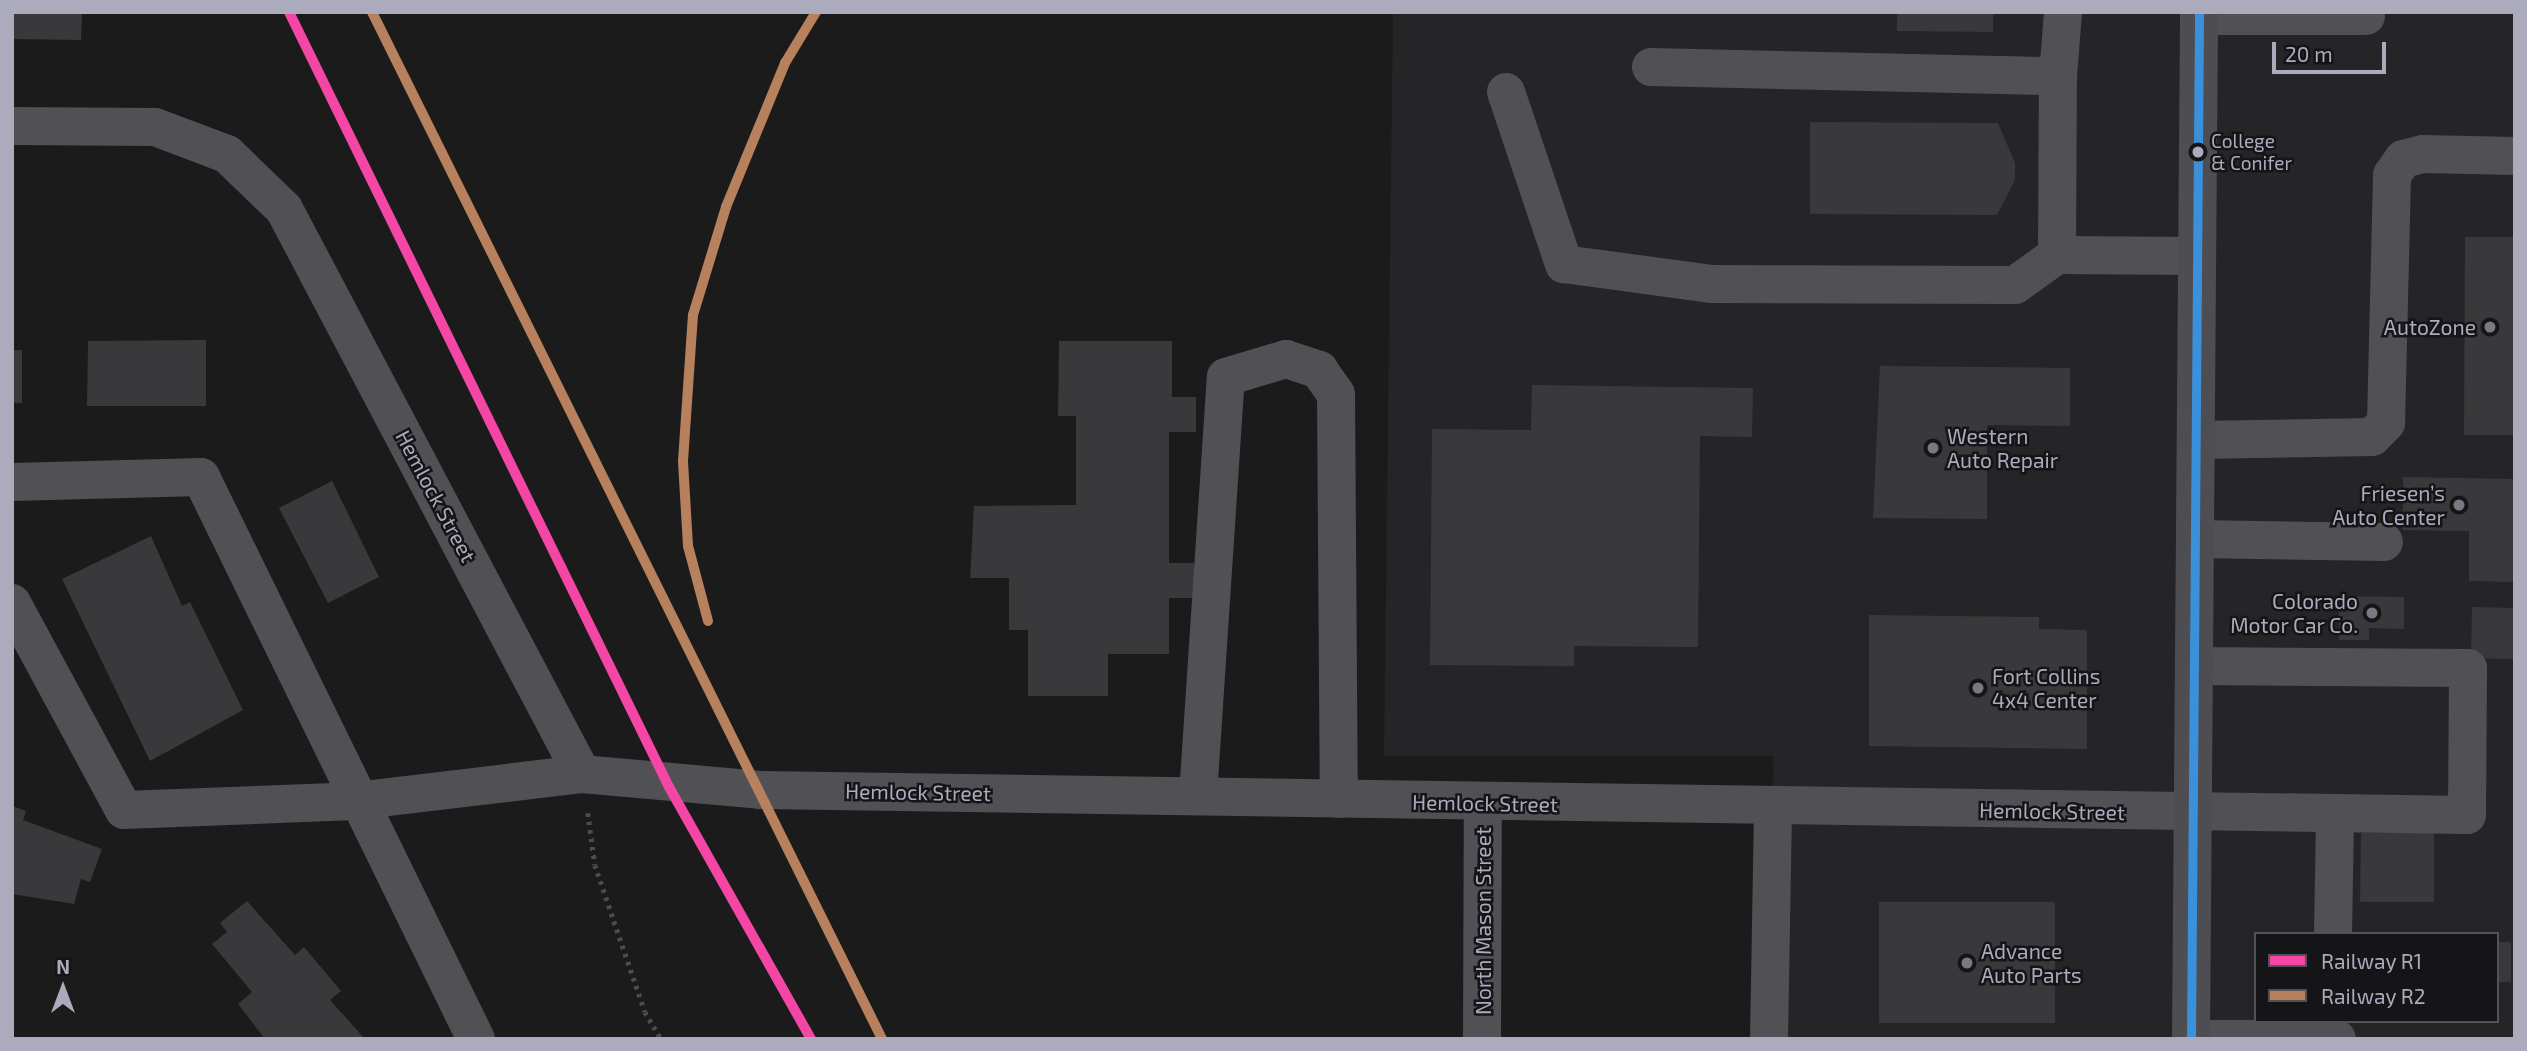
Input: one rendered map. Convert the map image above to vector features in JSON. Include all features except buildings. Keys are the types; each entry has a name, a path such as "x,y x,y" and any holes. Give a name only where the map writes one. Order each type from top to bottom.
{"highway":[{"path":"2191,1039 2199,14"}],"street":[{"path":"2057,255 2058,76 2063,12"},
{"path":"2199,14 2366,16"},
{"path":"1651,67 2058,76"},
{"path":"1506,92 1564,264 1711,284 2015,285 2057,255 2197,256"},
{"name":"Hemlock Street","path":"12,126 155,127 226,154 284,209 582,774 760,790 1198,796 1483,804 2467,815 2468,668 2194,666"},
{"path":"2196,440 2372,437 2386,423 2392,175 2403,159 2423,154 2515,156"},
{"path":"1198,796 1226,377 1286,359 1319,370 1336,394 1339,799"},
{"path":"12,482 201,477 355,801 477,1039"},
{"path":"2195,539 2384,542"},
{"path":"12,603 124,810 355,801 582,774"},
{"name":"North Mason Street","path":"1482,1039 1483,804"},
{"path":"1769,1039 1773,808"},
{"path":"2333,932 2336,814"},
{"path":"2191,1039 2337,1039"}],"path":[{"path":"582,774 595,865 645,1012 661,1039"}],"shaded area":[{"path":"1393,12 2515,12 2515,1039 1772,1039 1773,756 1384,756"}],"rail line":[{"name":"R1","path":"289,12 669,787 811,1039"},
{"name":"R2","path":"372,12 882,1039"},
{"name":"R2","path":"708,621 688,546 683,461 693,315 726,207 785,63 816,12"}],"transit line":[{"path":"2191,1039 2199,12"}],"place":[{"name":"College & Conifer","path":"2198,152"},
{"name":"AutoZone","path":"2490,327"},
{"name":"Western Auto Repair","path":"1933,448"},
{"name":"Friesen’s Auto Center","path":"2459,505"},
{"name":"Colorado Motor Car Co.","path":"2372,613"},
{"name":"Fort Collins 4x4 Center","path":"1978,688"},
{"name":"Advance Auto Parts","path":"1967,963"}]}
